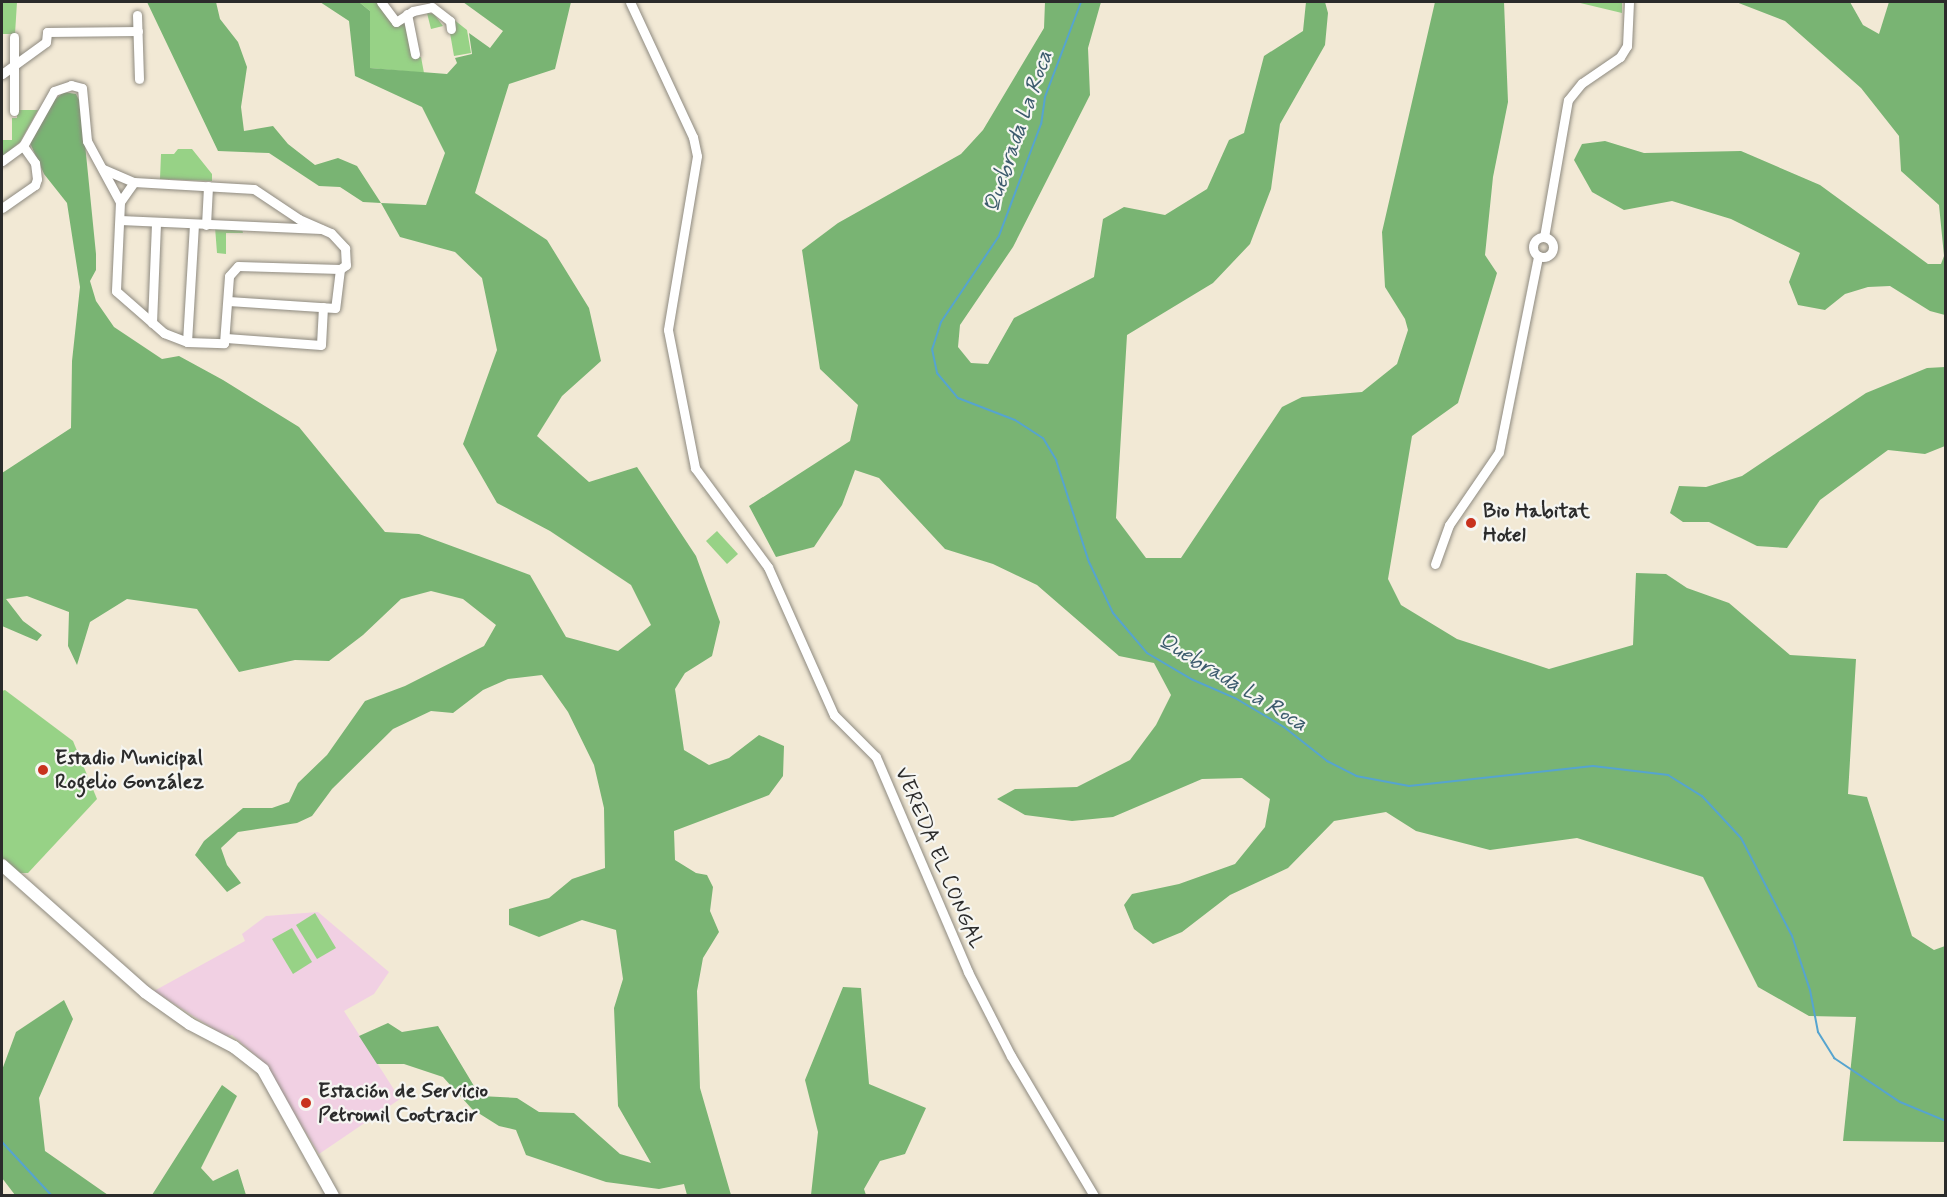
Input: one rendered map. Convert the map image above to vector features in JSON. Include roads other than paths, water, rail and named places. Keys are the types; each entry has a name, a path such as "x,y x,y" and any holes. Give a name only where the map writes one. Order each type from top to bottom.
{"main road":[{"path":"2,865 145,992 190,1024 234,1047 263,1070 333,1196"}],"street":[{"path":"381,2 396,22 407,14 432,4 450,21 451,29"},
{"name":"VEREDA EL CONGAL","path":"630,2 693,137 697,156 668,330 695,468 768,567 834,716 876,757 968,972 1011,1056 1094,1196"},
{"path":"1435,564 1449,525 1499,452 1538,256 1534,244 1544,237 1568,100 1582,83 1620,57 1627,46 1629,2"},
{"path":"407,14 415,54"},
{"path":"137,15 139,79"},
{"path":"2,74 46,42 47,32 138,32"},
{"path":"14,37 14,111"},
{"path":"2,161 23,146 54,91 71,85 82,88 87,141 92,157 103,169 120,202 116,291 152,323 187,342 218,344 226,338 321,345 323,308"},
{"path":"2,208 24,194 37,179 35,163 23,146"},
{"path":"103,169 134,182 254,189 340,240 345,248 346,265 340,270 238,266 230,276 226,338"},
{"path":"120,202 134,182"},
{"path":"206,225 208,186"},
{"path":"120,220 321,229"},
{"path":"152,323 156,223"},
{"path":"187,342 194,224"},
{"path":"1538,256 1548,256 1552,251 1551,242 1544,237"},
{"path":"228,302 335,308 340,270"}],"waterway":[{"name":"Quebrada La Roca","path":"1081,2 1045,97 1041,124 999,236 941,322 932,349 937,373 958,398 1015,420 1043,438 1056,460 1089,562 1113,613 1147,653 1191,679 1235,698 1284,727 1327,761 1356,776 1409,786 1593,766 1668,775 1702,796 1741,838 1792,936 1810,990 1818,1032 1834,1058 1900,1102 1946,1121"},
{"path":"2,1142 52,1196"}],"place":[{"name":"Bio Habitat Hotel","path":"1471,523"},
{"name":"Estadio Municipal Rogelio González","path":"43,770"},
{"name":"Estación de Servicio Petromil Cootracir","path":"306,1103"}]}
